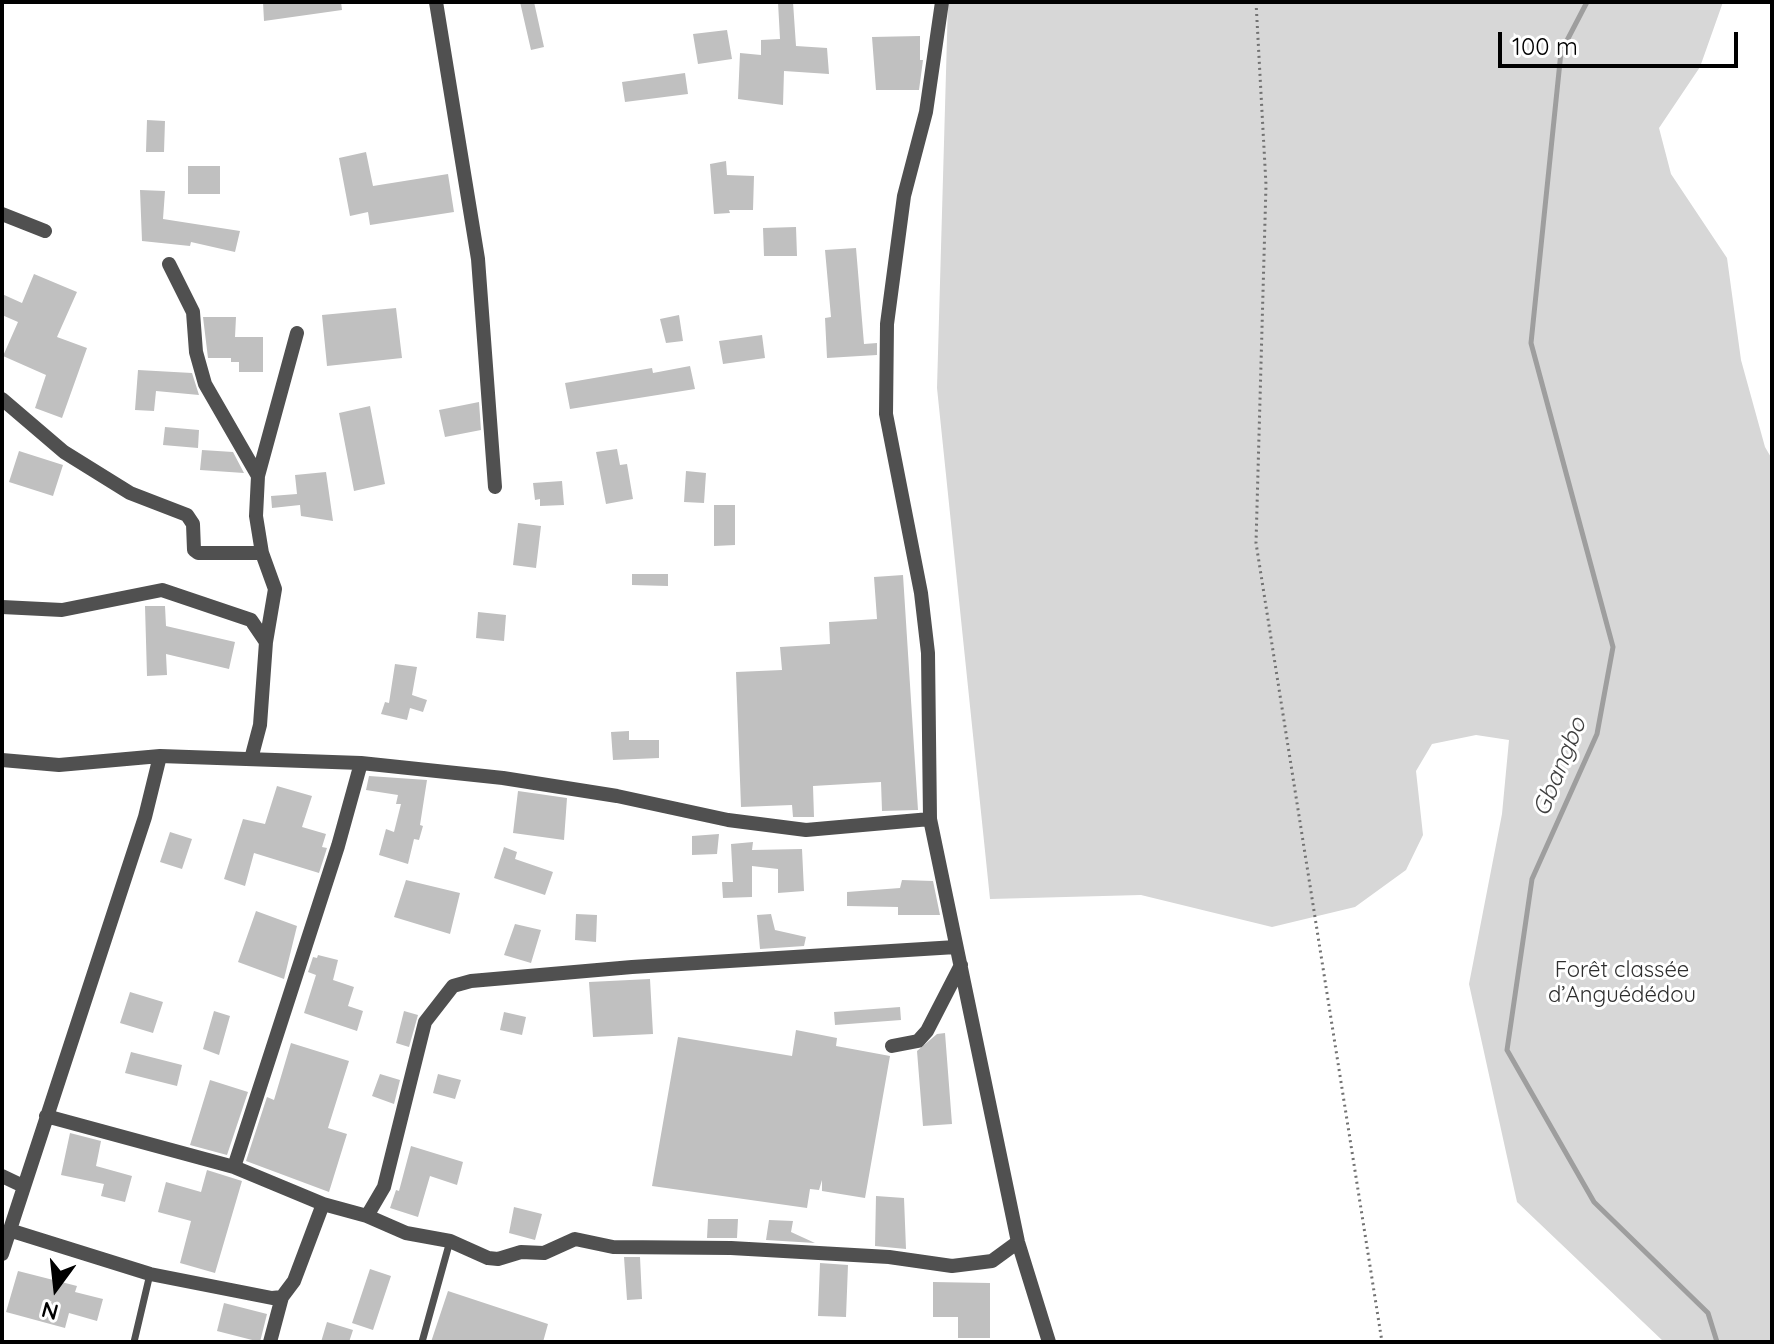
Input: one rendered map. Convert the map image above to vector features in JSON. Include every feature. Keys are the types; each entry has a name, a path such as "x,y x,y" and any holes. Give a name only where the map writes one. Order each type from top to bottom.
{"street":[{"path":"436,2 478,259 495,487"},
{"path":"942,2 926,112 904,196 887,324 886,414 921,593 928,653 930,819 1018,1242 1049,1342"},
{"path":"2,214 45,231"},
{"path":"169,264 193,312 196,352 205,384 258,476"},
{"path":"251,759 260,725 266,642 275,589 262,553 256,516 258,476 297,333"},
{"path":"2,399 76,459 130,493 187,515 193,524 194,550 198,553 262,553"},
{"path":"2,607 62,610 162,590 251,620 266,642"},
{"path":"2,760 59,765 160,756 361,763 503,778 617,796 728,820 806,830 930,819"},
{"path":"2,1254 145,817 160,756"},
{"path":"234,1167 338,846 361,763"},
{"path":"367,1216 384,1187 425,1022 453,986 471,981 632,967 956,947"},
{"path":"892,1046 918,1041 927,1031 961,965"},
{"path":"46,1116 234,1167 323,1204 367,1216 406,1233 450,1241 498,1259 521,1252 544,1253 575,1239 613,1247 731,1248 889,1257 952,1266 992,1261 1018,1242"},
{"path":"2,1176 23,1186"},
{"path":"270,1342 282,1297 294,1281 323,1204"},
{"path":"9,1230 150,1274 282,1297"}],"lane":[{"path":"422,1342 450,1241"},
{"path":"134,1342 150,1274"}],"path":[{"path":"1256,2 1266,185 1256,543 1382,1342"}],"green space":[{"name":"Forêt classée d’Anguédédou","path":"948,2 1723,2 1700,67 1659,128 1671,174 1727,258 1741,360 1765,447 1772,459 1772,1342 1664,1342 1517,1202 1469,984 1502,814 1509,740 1476,735 1432,744 1416,771 1423,835 1406,870 1355,907 1272,927 1141,895 990,899 937,388"}],"building":[{"path":"263,2 341,2 342,10 264,21"},
{"path":"520,2 534,2 544,47 531,50"},
{"path":"778,2 793,2 796,46 827,48 829,74 784,71 783,105 738,99 740,53 761,55 761,40 780,39"},
{"path":"727,30 732,59 698,64 693,34"},
{"path":"920,36 920,60 923,60 919,90 876,90 872,37"},
{"path":"685,73 688,94 625,102 622,82"},
{"path":"147,120 165,121 164,152 146,152"},
{"path":"366,152 373,186 448,174 454,212 370,225 368,212 350,216 339,158"},
{"path":"726,161 727,175 754,176 753,210 729,210 730,213 714,214 710,164"},
{"path":"188,166 220,166 220,194 188,194"},
{"path":"140,190 165,191 163,219 240,231 235,252 191,242 190,246 142,241"},
{"path":"796,227 797,256 764,256 763,228"},
{"path":"856,248 864,344 877,343 877,355 827,358 825,318 831,317 825,250"},
{"path":"34,274 77,292 57,337 87,348 62,418 35,408 46,375 3,356 18,322 2,315 2,294 22,303"},
{"path":"396,308 402,358 327,366 322,315"},
{"path":"679,315 683,341 666,343 660,319"},
{"path":"203,317 236,317 235,337 263,337 263,372 239,372 239,362 231,362 231,358 208,358"},
{"path":"762,335 765,358 723,364 719,341"},
{"path":"690,366 695,389 570,409 565,383 652,368 653,373"},
{"path":"138,370 192,373 199,395 156,391 154,411 135,410"},
{"path":"479,402 481,430 445,437 439,410"},
{"path":"370,406 385,484 354,491 339,413"},
{"path":"165,427 199,430 198,448 163,445"},
{"path":"617,449 620,465 627,464 633,499 606,504 596,452"},
{"path":"202,450 233,452 244,473 200,470"},
{"path":"19,451 63,465 53,496 9,482"},
{"path":"686,471 706,473 704,503 684,502"},
{"path":"326,472 333,521 301,516 300,505 272,508 271,496 297,494 295,475"},
{"path":"562,481 564,505 540,506 540,499 535,500 533,483"},
{"path":"714,505 735,505 735,545 714,546"},
{"path":"518,523 541,526 536,568 513,565"},
{"path":"632,574 668,574 668,586 632,585"},
{"path":"903,575 918,810 882,811 881,782 813,786 814,817 793,817 792,805 741,807 736,672 782,670 780,647 830,644 829,622 877,619 874,577"},
{"path":"145,606 165,606 166,626 235,642 229,669 166,654 167,675 147,676"},
{"path":"478,612 506,615 504,641 476,638"},
{"path":"395,664 417,667 412,695 427,700 423,712 410,708 407,720 381,714 385,702 389,703"},
{"path":"629,731 629,740 659,740 659,758 613,760 611,732"},
{"path":"369,776 427,780 420,825 423,826 419,840 414,839 408,864 379,855 386,829 394,832 401,804 396,804 398,795 366,790"},
{"path":"277,786 312,796 302,827 326,834 322,847 327,848 319,873 254,853 245,886 224,879 243,819 265,824"},
{"path":"518,791 567,798 564,840 513,833"},
{"path":"170,832 192,839 182,869 160,862"},
{"path":"719,834 717,854 692,855 692,836"},
{"path":"753,842 752,850 802,849 804,891 778,893 778,869 752,866 752,897 723,898 722,882 733,882 731,844"},
{"path":"504,847 517,852 515,859 553,872 545,895 494,878"},
{"path":"406,880 460,893 450,934 394,917"},
{"path":"902,880 933,881 940,915 898,915 898,907 847,906 847,892 900,888"},
{"path":"256,911 297,926 284,979 238,962"},
{"path":"576,914 597,915 596,942 575,940"},
{"path":"771,914 775,930 806,937 804,946 760,949 757,915"},
{"path":"515,924 541,930 531,963 504,955"},
{"path":"318,955 338,960 333,980 354,987 348,1006 363,1011 357,1031 304,1013 316,975 308,972 313,957 317,958"},
{"path":"650,979 653,1034 593,1037 589,982"},
{"path":"130,992 163,1002 153,1033 120,1023"},
{"path":"900,1007 901,1020 835,1025 834,1012"},
{"path":"214,1011 230,1016 219,1055 203,1049"},
{"path":"404,1011 418,1015 409,1047 396,1043"},
{"path":"504,1012 526,1017 522,1035 500,1030"},
{"path":"796,1030 837,1038 836,1046 890,1056 865,1198 822,1191 822,1180 819,1190 810,1189 807,1208 652,1186 678,1037 792,1056"},
{"path":"945,1033 952,1124 923,1126 917,1051 937,1034"},
{"path":"291,1043 349,1061 328,1128 347,1134 329,1192 246,1161 267,1097 274,1100"},
{"path":"131,1052 182,1065 177,1086 125,1073"},
{"path":"380,1074 400,1080 394,1104 372,1096"},
{"path":"438,1074 461,1080 455,1099 433,1093"},
{"path":"210,1080 248,1092 227,1155 190,1145"},
{"path":"70,1133 101,1141 96,1166 132,1176 125,1202 101,1196 104,1184 61,1175"},
{"path":"411,1146 463,1162 457,1185 430,1176 418,1217 390,1208 396,1190 399,1191"},
{"path":"207,1170 242,1181 215,1273 180,1263 191,1221 158,1212 166,1182 201,1192"},
{"path":"876,1196 904,1198 906,1249 875,1246"},
{"path":"514,1207 542,1214 535,1240 509,1233"},
{"path":"708,1219 738,1219 737,1238 707,1238"},
{"path":"769,1220 793,1221 791,1232 815,1243 766,1240"},
{"path":"624,1257 640,1257 642,1299 627,1300"},
{"path":"820,1263 848,1265 846,1317 818,1316"},
{"path":"370,1269 391,1276 373,1330 352,1323"},
{"path":"18,1271 77,1286 75,1292 103,1299 97,1321 69,1313 65,1328 6,1312"},
{"path":"933,1282 990,1283 990,1338 958,1338 958,1317 933,1317"},
{"path":"448,1291 548,1324 543,1342 431,1342"},
{"path":"224,1303 267,1314 260,1342 217,1331"},
{"path":"327,1322 353,1330 349,1342 321,1342"}],"waterway":[{"name":"Gbangbo","path":"1587,2 1561,52 1531,343 1613,647 1597,734 1532,879 1507,1050 1594,1202 1708,1313 1717,1342"}]}
